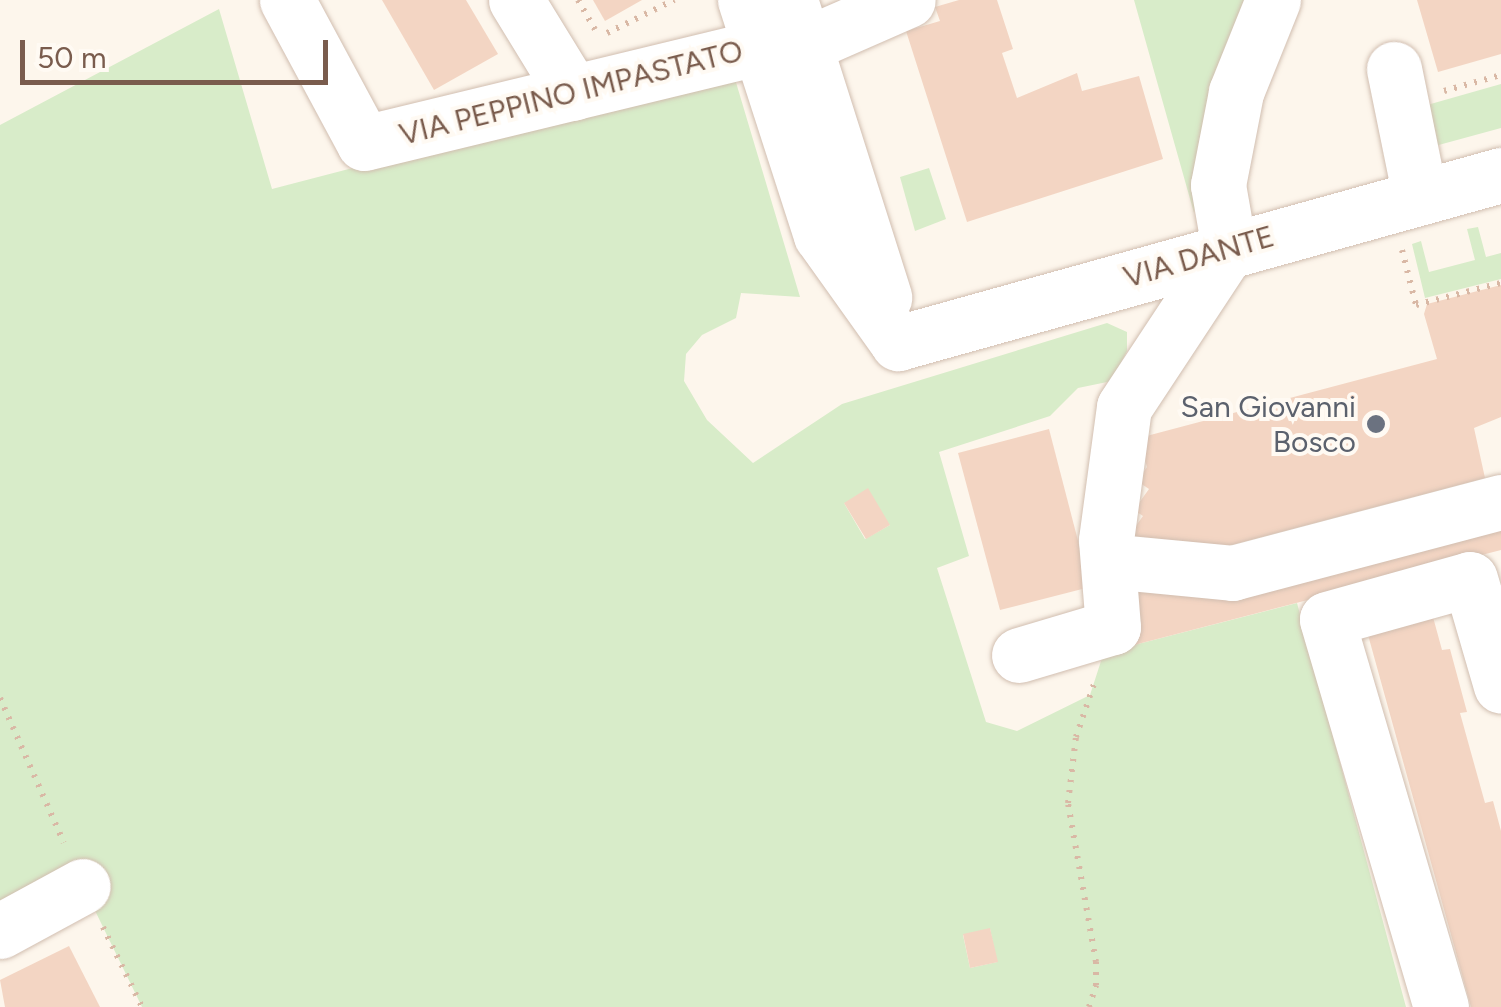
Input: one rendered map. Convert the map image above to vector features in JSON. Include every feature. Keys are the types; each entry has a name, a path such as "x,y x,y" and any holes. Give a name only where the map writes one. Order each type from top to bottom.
{"street":[{"name":"VIA PEPPINO IMPASTATO","path":"287,0 364,143 573,93 775,23 908,0"},
{"path":"516,0 573,93"},
{"path":"1019,655 1113,628 1106,540 1124,407 1229,248 1218,185 1236,92 1273,0"},
{"name":"VIA DANTE","path":"775,23 898,343 1229,248 1410,219 1501,175"},
{"path":"1394,69 1410,219"},
{"path":"1108,562 1232,573 1501,502"},
{"path":"1441,1007 1327,619 1470,579 1501,686"},
{"path":"0,931 84,886"}],"path":[{"path":"578,0 599,37 674,0"},
{"path":"1410,219 1416,304 1501,283"},
{"path":"1089,1007 1096,985 1096,962 1068,803 1076,737 1113,628"},
{"path":"0,698 142,1007"}],"green space":[{"path":"1134,0 1250,0 1218,83 1194,213"},
{"path":"219,9 272,189 732,69 800,297 741,293 736,318 702,335 686,354 684,381 707,420 753,463 842,404 1107,323 1127,332 1127,351 1112,381 1078,388 1050,416 939,452 969,556 937,568 986,722 1017,731 1090,695 1102,658 1134,645 1297,603 1406,1007 142,1007 83,886 0,902 0,125","holes":["844,503 890,525 865,539","990,929 997,962 970,968 963,935"]},
{"path":"1501,84 1501,128 1424,149 1413,109"},
{"path":"929,168 946,219 915,231 900,177"},
{"path":"1478,227 1486,257 1501,253 1501,279 1425,298 1412,244 1421,241 1429,272 1475,260 1467,229"}],"building":[{"path":"382,0 466,0 498,54 434,90"},
{"path":"593,0 642,0 605,21"},
{"path":"959,0 997,0 1013,49 1002,53 1017,98 1077,73 1082,91 1139,76 1163,159 967,222 906,31 940,21 935,7"},
{"path":"1417,0 1501,0 1501,54 1438,72"},
{"path":"1501,285 1501,417 1474,428 1485,478 1178,559 1128,537 1143,516 1134,510 1149,489 1137,481 1147,467 1139,438 1437,359 1424,314 1427,304"},
{"path":"1049,429 1090,587 1000,610 958,453"},
{"path":"868,488 890,525 866,539 844,503"},
{"path":"1501,515 1501,550 1134,645 1134,580"},
{"path":"1430,606 1442,650 1450,649 1467,712 1460,713 1485,803 1493,801 1501,831 1501,1007 1471,1007 1365,624"},
{"path":"990,928 998,962 970,968 963,934"},
{"path":"69,946 100,1007 5,1007 0,980"}],"place":[{"name":"San Giovanni Bosco","path":"1376,424"}]}
